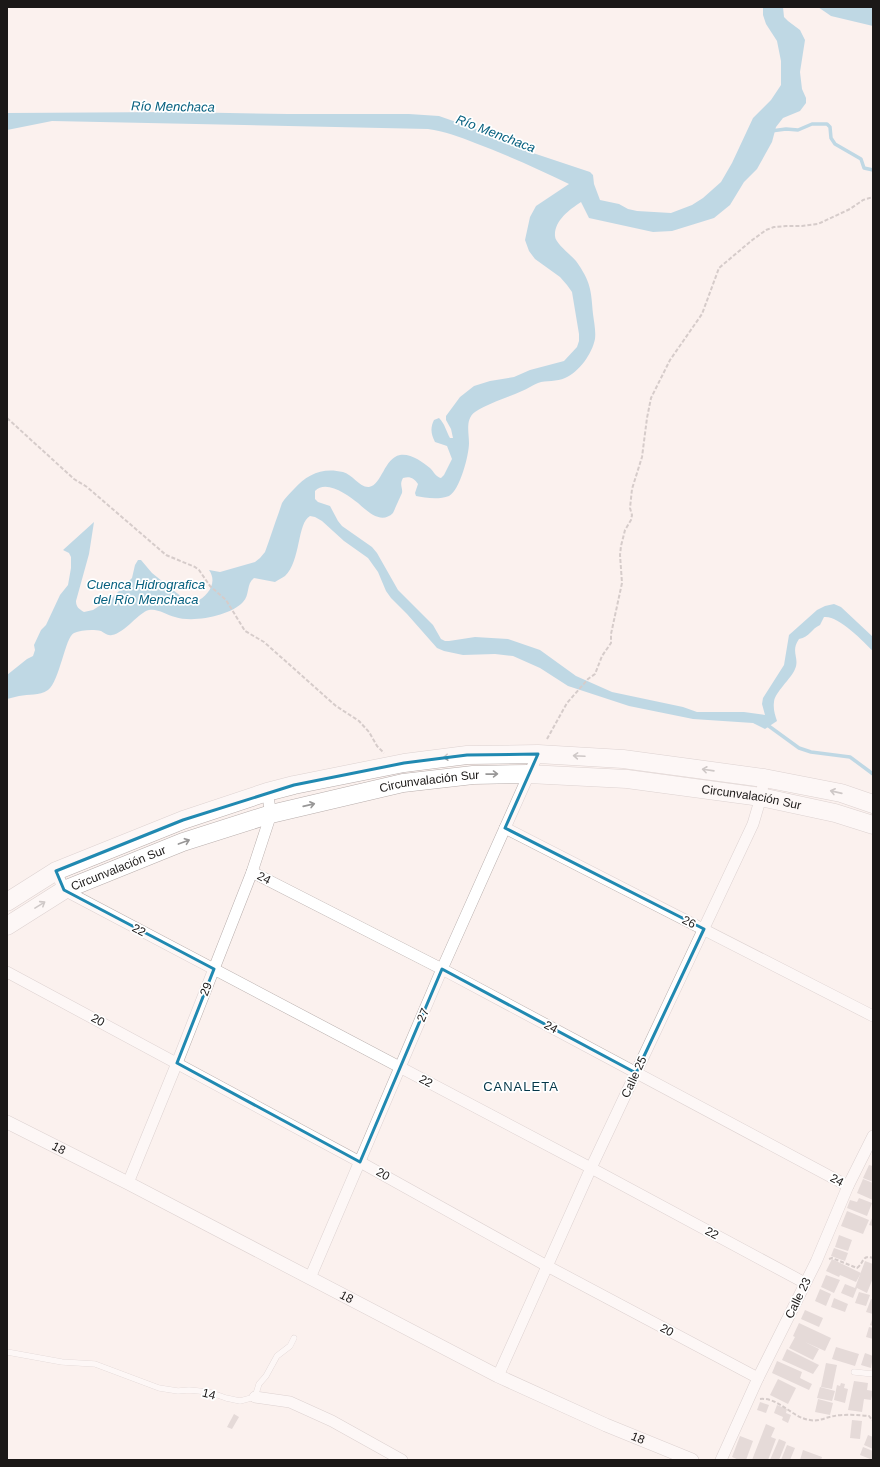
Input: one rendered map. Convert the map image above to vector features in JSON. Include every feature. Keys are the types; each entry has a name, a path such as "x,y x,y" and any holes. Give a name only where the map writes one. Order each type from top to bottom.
{"highway":[{"name":"Circunvalación Sur","path":"7,902 56,871 183,820 267,792 294,784 404,763 468,755 538,754 623,759 764,778 840,793 873,804"},
{"name":"Circunvalación Sur","path":"7,926 64,890 183,842 271,814 404,783 473,775 528,774 627,779 761,797 834,813 873,825"}],"street":[{"name":"27","path":"310,1278 442,969 538,754"},
{"name":"Calle 25","path":"498,1376 591,1168 753,824 761,797 764,778"},
{"name":"29","path":"128,1183 252,872 271,814 267,792"},
{"name":"26","path":"505,828 873,1016"},
{"path":"56,871 64,890"},
{"name":"24","path":"252,872 442,969 848,1186"},
{"name":"22","path":"64,890 591,1168 805,1284"},
{"name":"20","path":"7,972 360,1162 547,1266 758,1378"},
{"name":"18","path":"7,1122 128,1183 498,1376 606,1425 692,1460"},
{"name":"Calle 23","path":"721,1460 758,1378 805,1284 848,1186 873,1136"},
{"name":"14","path":"255,1397 290,1402 332,1421 402,1460"}],"lane":[{"path":"255,1397 259,1384 266,1376 277,1356 290,1346 294,1338"},
{"name":"14","path":"7,1352 62,1362 94,1364 159,1388 178,1392 189,1390 208,1392 240,1401 255,1397"},
{"path":"854,1372 873,1374"}],"path":[{"path":"538,754 567,703 588,678 595,674 602,656 611,643 611,634 622,583 620,555 625,530 632,515 630,508 632,489 642,457 646,418 651,398 670,360 702,314 719,268 751,240 766,230 774,227 818,224 850,209 862,200 873,197"},
{"path":"7,418 74,479 96,494 166,556 199,570 217,594 226,600 245,631 264,642 336,706 359,721 369,732 381,751 386,755"},
{"path":"818,1255 828,1259 832,1258 857,1268 865,1257 867,1256 873,1258"},
{"path":"749,1400 765,1398 788,1408 793,1414 809,1420 820,1420 839,1415 869,1416 873,1421"}],"highlighted area":[{"path":"538,754 505,828 704,929 636,1073 442,969 360,1162 177,1063 214,969 64,890 56,871 183,820 294,785 404,763 467,755"}],"water":[{"name":"Cuenca Hidrografica del Río Menchaca","path":"763,7 783,7 784,17 800,30 805,40 800,72 802,89 806,98 806,103 800,111 783,118 776,127 772,142 757,169 744,182 730,205 714,218 672,231 653,232 589,218 581,202 576,205 563,216 557,225 555,236 558,242 581,268 591,292 595,339 591,351 580,367 565,378 538,383 475,412 470,418 468,426 469,448 466,463 457,487 449,496 428,498 416,496 415,493 418,484 412,478 403,478 401,482 402,493 393,513 384,518 374,516 349,496 331,487 320,488 315,491 315,499 318,502 330,506 342,526 372,547 398,590 433,625 441,639 449,641 475,637 508,639 540,650 576,676 612,692 683,707 697,712 744,712 765,715 762,704 763,698 784,665 789,635 817,610 834,604 841,607 873,637 873,651 843,624 830,617 824,617 820,625 806,637 799,639 796,644 795,669 777,694 774,702 774,710 777,721 765,729 753,723 693,719 629,706 568,686 540,668 513,656 495,654 463,655 437,648 391,598 386,591 378,572 368,558 344,541 322,521 310,516 303,526 294,561 285,576 275,582 254,578 250,583 247,596 237,607 221,614 201,619 183,619 159,611 149,610 141,614 122,631 112,635 107,635 101,631 94,630 74,633 68,642 56,678 48,690 38,694 7,699 7,675 33,656 35,650 34,645 41,630 46,625 60,595 68,585 71,557 69,553 63,550 94,522 89,554 76,601 77,606 81,610 84,612 93,610 113,597 132,578 135,565 138,560 141,560 152,573 183,598 188,601 196,602 208,593 210,589 212,584 212,575 209,570 220,572 255,562 260,558 265,552 282,503 304,479 316,473 329,470 346,473 362,485 369,487 377,482 390,461 400,455 408,455 420,461 441,478 452,459 447,446 435,442 432,434 434,420 439,418 450,438 453,438 451,429 446,420 446,416 460,397 474,386 490,381 514,377 530,370 564,361 577,347 579,334 572,292 560,277 535,259 529,251 525,240 530,217 536,206 569,184 499,152 458,136 428,129 52,121 7,130 7,113 174,112 409,114 439,116 499,137 533,153 590,172 593,175 594,184 600,200 619,204 628,209 637,211 671,213 692,205 703,198 721,182 732,163 753,118 771,100 781,85 781,61 777,41 766,24 763,15"},
{"path":"818,7 873,7 873,26 831,16"}],"building":[{"path":"869,1165 873,1166 873,1182 863,1178"},
{"path":"863,1179 873,1183 873,1200 857,1193"},
{"path":"859,1198 872,1203 867,1216 847,1208 850,1200 857,1202"},
{"path":"847,1211 869,1220 863,1234 841,1226"},
{"path":"873,1216 873,1226 869,1225"},
{"path":"839,1235 852,1240 848,1251 835,1247"},
{"path":"834,1248 848,1253 845,1261 831,1256"},
{"path":"832,1259 861,1273 856,1282 826,1271"},
{"path":"865,1261 873,1264 873,1278 867,1293 857,1288 853,1298 841,1293 845,1284 855,1288"},
{"path":"826,1275 840,1280 834,1293 821,1287"},
{"path":"820,1289 831,1294 826,1306 815,1301"},
{"path":"859,1292 870,1295 866,1306 855,1303"},
{"path":"834,1298 848,1304 845,1312 831,1307"},
{"path":"871,1299 873,1300 873,1314 866,1312"},
{"path":"805,1310 823,1318 819,1327 801,1319"},
{"path":"873,1317 873,1326 870,1325"},
{"path":"799,1323 831,1338 825,1351 805,1342 819,1349 813,1360 789,1348 795,1337 793,1336"},
{"path":"869,1327 873,1328 873,1339 866,1337"},
{"path":"836,1347 859,1354 855,1366 832,1359"},
{"path":"787,1349 819,1365 813,1374 782,1360"},
{"path":"865,1353 873,1356 871,1368 861,1365"},
{"path":"777,1361 802,1372 800,1378 812,1384 809,1390 772,1373"},
{"path":"826,1363 837,1365 832,1389 821,1387"},
{"path":"778,1379 796,1388 788,1404 770,1395"},
{"path":"854,1381 868,1383 867,1390 873,1391 871,1400 864,1399 862,1412 848,1410"},
{"path":"841,1383 845,1384 844,1388 848,1389 845,1403 834,1400 837,1385 840,1386"},
{"path":"820,1387 835,1391 832,1401 817,1398"},
{"path":"818,1399 833,1403 830,1415 815,1412"},
{"path":"760,1402 769,1405 766,1413 757,1410"},
{"path":"777,1405 787,1409 786,1413 791,1415 788,1423 782,1420 783,1417 774,1413"},
{"path":"234,1414 239,1417 232,1429 227,1427"},
{"path":"852,1420 862,1421 860,1439 850,1438"},
{"path":"766,1424 775,1428 771,1437 776,1439 768,1460 752,1460"},
{"path":"868,1435 873,1437 873,1449 864,1445"},
{"path":"740,1436 753,1441 746,1460 739,1460 732,1457"},
{"path":"779,1439 786,1442 779,1460 770,1460"},
{"path":"787,1445 795,1448 790,1460 781,1460"},
{"path":"863,1447 873,1451 873,1460 860,1455"},
{"path":"803,1450 822,1457 821,1460 800,1460"}],"waterway":[{"path":"771,131 786,129 798,130 812,124 827,124 830,127 831,138 835,144 861,159 864,168 873,170"},
{"path":"766,724 799,748 811,752 850,757 873,774"}],"district":[{"name":"CANALETA","path":"521,1086"}],"water label":[{"name":"Río Menchaca","path":"173,106"},
{"name":"Río Menchaca","path":"496,133"}]}
